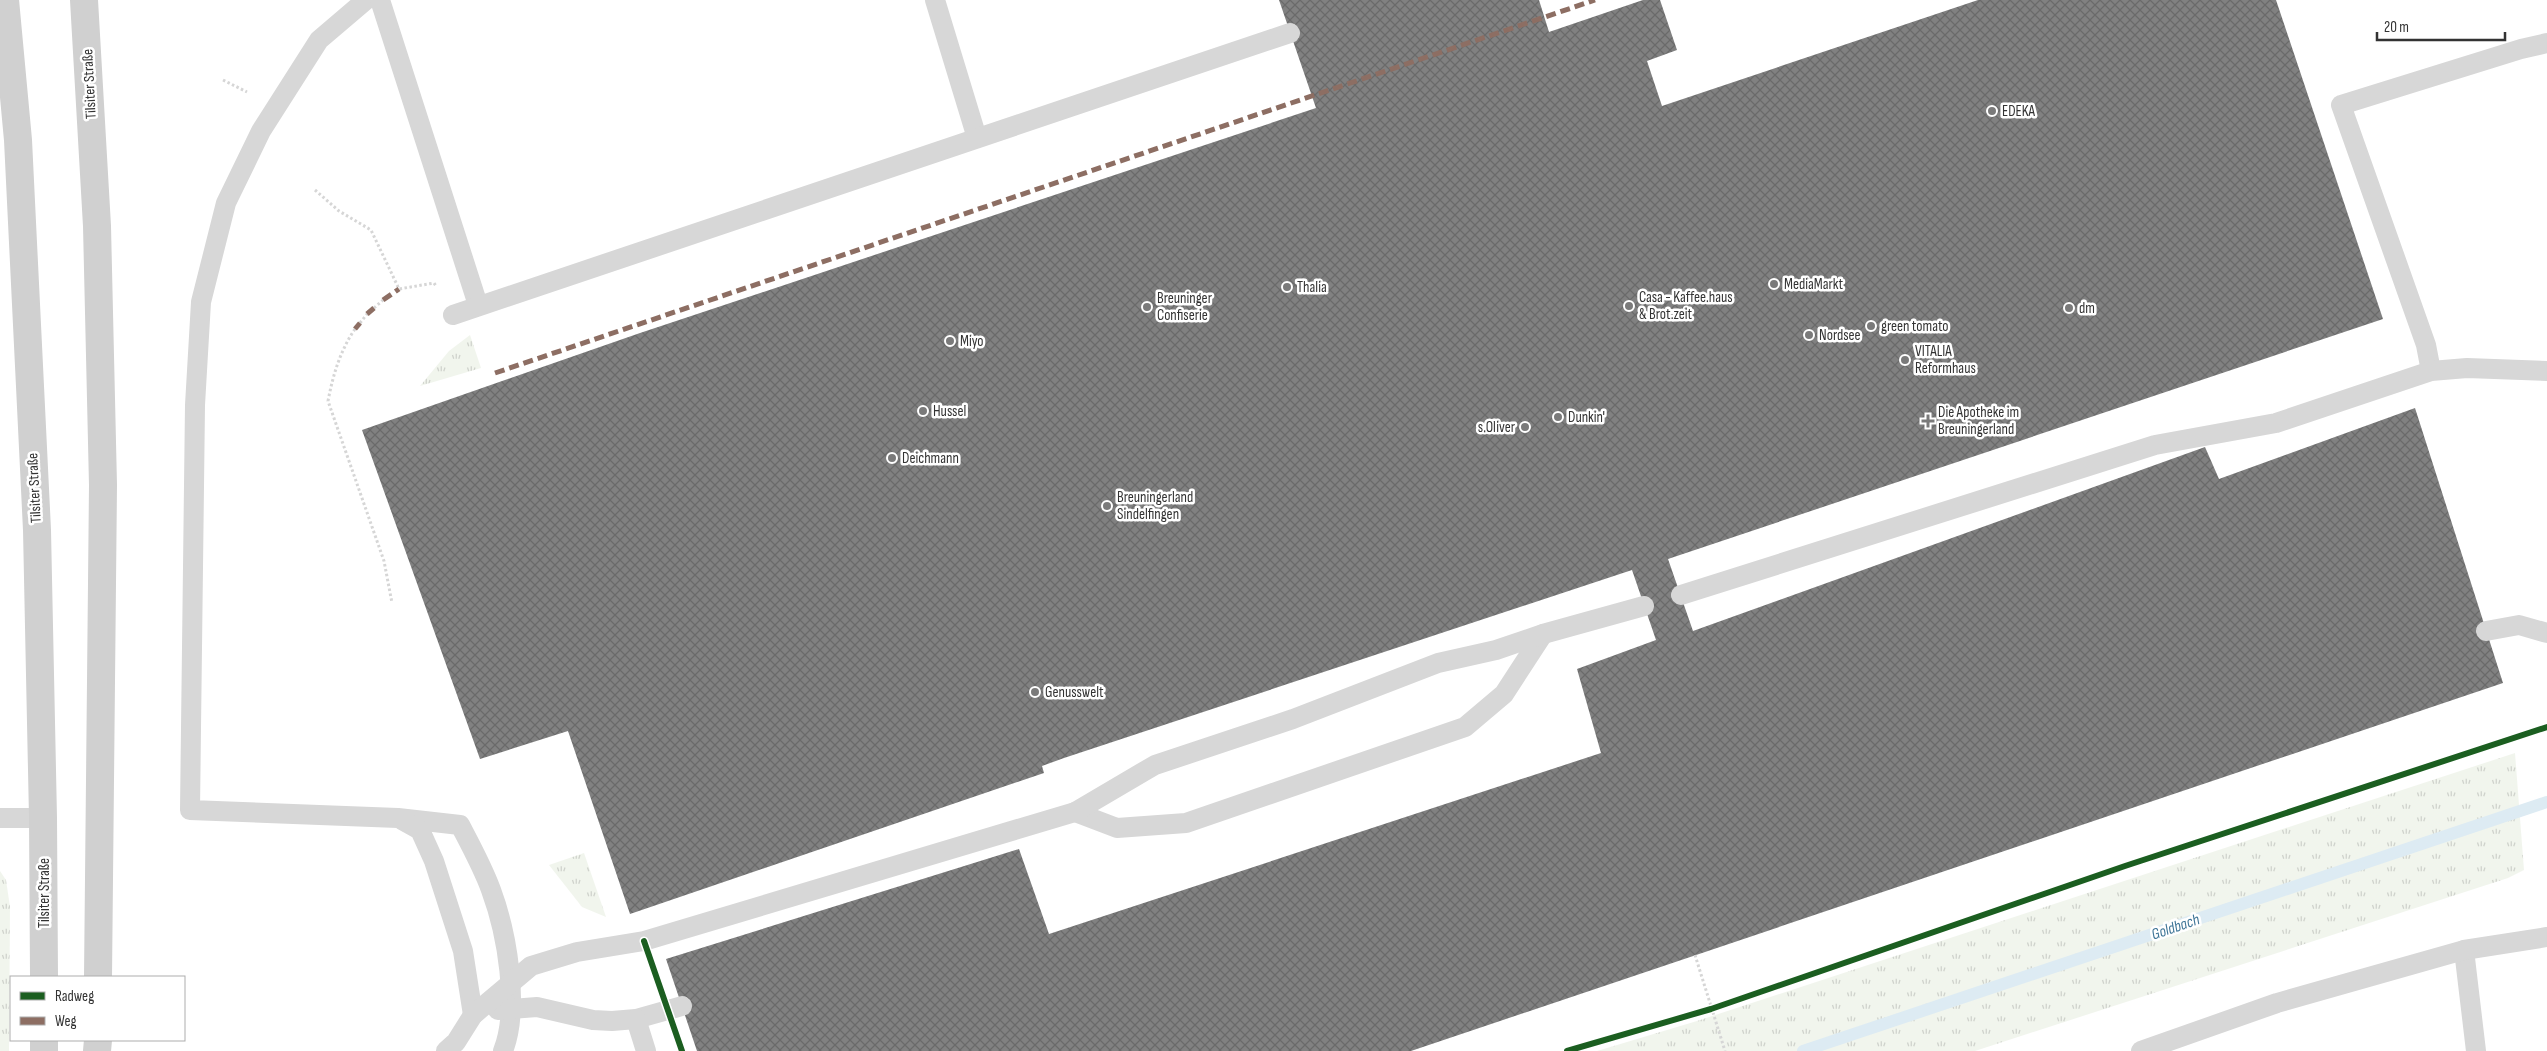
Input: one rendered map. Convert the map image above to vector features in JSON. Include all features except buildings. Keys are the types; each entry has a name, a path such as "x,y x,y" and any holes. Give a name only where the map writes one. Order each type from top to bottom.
{"main road":[{"name":"Tilsiter Straße","path":"4,0 18,140 37,530 44,976"},
{"name":"Tilsiter Straße","path":"84,0 97,226 104,485 98,976"}],"lane":[{"path":"366,0 319,40 261,131 226,203 201,302 194,405 190,810 398,818 460,825 491,891 504,938 510,985 510,1008 509,1033 503,1051"},
{"path":"380,0 478,305"},
{"path":"935,0 978,138"},
{"path":"453,315 1290,33"},
{"path":"2431,371 2426,345 2341,105 2521,49 2547,43"},
{"path":"1681,595 2155,444 2276,423 2431,371 2467,368 2547,371"},
{"path":"446,1051 456,1042 473,1014 531,966 577,952 644,941 1075,812 1155,765 1293,719 1438,663 1496,650 1543,634 1644,606"},
{"path":"2486,631 2519,625 2547,633"},
{"path":"1075,812 1117,828 1186,823 1465,728 1504,694 1543,634"},
{"path":"0,818 43,818"},
{"path":"398,818 418,828 426,840 463,951 473,1014"},
{"path":"2141,1051 2277,1003 2464,950 2547,937"},
{"path":"2464,950 2476,1051"},
{"path":"473,1014 537,1006 602,1021 636,1019 682,1006"},
{"path":"636,1019 646,1051"}],"path":[{"path":"315,190 339,211 372,230 399,289 434,283 453,315"},
{"path":"374,308 383,300"},
{"path":"360,322 368,314"},
{"path":"355,328 333,375 328,401 384,561 392,603"},
{"path":"1695,955 1726,1051"}],"green space":[{"path":"470,335 481,368 420,386 449,351"},
{"path":"2515,753 2524,870 2508,878 1975,1051 1597,1051 1697,1021"},
{"path":"584,853 606,917 582,907 549,865"},
{"path":"0,871 6,880 10,907 9,1051 0,1051"}],"waterway":[{"name":"Goldbach","path":"1803,1051 2547,802"}],"marked path":[{"path":"495,373 1595,0"},
{"path":"383,300 399,289"},
{"path":"367,314 374,308"},
{"path":"355,329 360,323"}],"cycle path":[{"path":"1567,1051 1711,1009 2125,866 2547,727"},
{"path":"644,941 682,1051"}],"place":[{"name":"EDEKA","path":"1992,111"},
{"name":"MediaMarkt","path":"1774,284"},
{"name":"Thalia","path":"1287,287"},
{"name":"Casa - Kaffee.haus & Brot.zeit","path":"1629,306"},
{"name":"Breuninger Confiserie","path":"1147,307"},
{"name":"dm","path":"2069,308"},
{"name":"green tomato","path":"1871,326"},
{"name":"Nordsee","path":"1809,335"},
{"name":"Miyo","path":"950,341"},
{"name":"VITALIA Reformhaus","path":"1905,360"},
{"name":"Hussel","path":"923,411"},
{"name":"Dunkin'","path":"1558,417"},
{"name":"Die Apotheke im Breuningerland","path":"1928,421"},
{"name":"s.Oliver","path":"1525,427"},
{"name":"Deichmann","path":"892,458"},
{"name":"Breuningerland Sindelfingen","path":"1107,506"},
{"name":"Genusswelt","path":"1035,692"}]}
